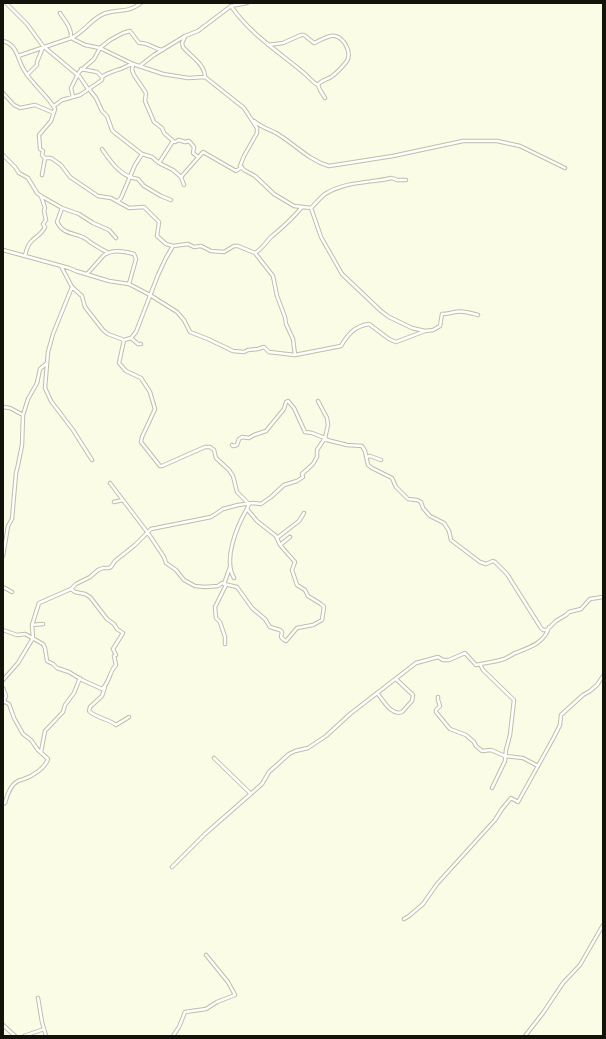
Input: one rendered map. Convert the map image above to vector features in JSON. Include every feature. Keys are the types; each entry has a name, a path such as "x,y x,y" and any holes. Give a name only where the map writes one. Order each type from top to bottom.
{"street":[{"path":"6,3 27,24 43,46 83,81 96,98 102,111 107,116 112,130 142,154 152,157 159,163 173,170 181,177 184,185"},
{"path":"18,56 78,35 88,24 105,13 131,10 141,3"},
{"path":"140,66 154,55 185,36 198,31 231,6 247,3"},
{"path":"231,6 239,17 268,45 318,85 326,98"},
{"path":"60,13 72,33 71,38"},
{"path":"73,97 71,88 81,69 94,59 100,48 123,32 130,31 139,42 146,42 156,49 163,50"},
{"path":"268,45 283,43 301,35 304,35 314,43 330,36 335,36 341,40 347,47 349,55 348,58 336,73 320,82 318,85"},
{"path":"185,36 182,47 200,64 206,74 205,77"},
{"path":"71,38 85,45 100,48 133,64 164,74 179,78 205,77 241,105 257,128 257,134 240,166 255,176 274,194 294,206 311,208"},
{"path":"3,41 12,45 23,70 54,106 55,109 51,121 39,135 40,148 43,151 42,155 46,158 51,158 61,165 70,177 98,196 102,198 108,197 129,208 144,207 159,222 157,236 166,244 173,246 188,244 194,247 201,246 211,251 224,252 234,246 238,246 255,253 273,276 277,296 286,324 293,339 295,355"},
{"path":"27,75 37,64 43,46"},
{"path":"54,106 62,100 80,95 102,80 102,77 108,73 117,71 128,64 133,64"},
{"path":"133,64 132,70 146,93 145,100 154,122 162,128 164,133 173,141 189,141 194,147 193,154 198,157"},
{"path":"81,69 97,72 102,77"},
{"path":"3,93 14,105 20,108 35,105 54,113"},
{"path":"251,119 262,128 276,134 299,151 321,164 329,166 393,156 463,141 497,141 520,146 565,168"},
{"path":"159,163 173,141"},
{"path":"102,149 110,162 119,170 130,177 138,179 144,186 160,196 172,200"},
{"path":"181,177 203,152 231,169 236,171 242,168"},
{"path":"115,200 118,201 120,198 135,165 142,154"},
{"path":"3,155 19,173 28,178 37,193 41,196 108,230 116,238"},
{"path":"42,175 46,158"},
{"path":"311,208 324,195 348,185 365,181 392,178 401,181 406,180"},
{"path":"26,256 28,245 32,239 43,231 45,227 43,224 46,220 44,211 45,208 41,196"},
{"path":"255,253 296,215 302,207"},
{"path":"62,208 56,222 59,225 67,232 82,237 89,243 108,252"},
{"path":"311,208 321,237 342,274 385,314 412,328 426,331"},
{"path":"61,266 72,287 82,296 85,307 103,330 108,334 124,340 131,338 136,332 150,295 166,258 173,246"},
{"path":"3,250 109,281 129,284 178,312 190,332 233,351 244,352 264,347 269,352 295,355 340,347 347,335 363,324 369,324 388,339 396,342 426,331 433,330 440,326 442,314 467,312 478,315"},
{"path":"87,274 94,268 101,257 108,252 123,250 134,254 136,259 129,284"},
{"path":"72,287 53,334 48,352 45,388 51,401 74,430 92,460"},
{"path":"131,338 138,344 141,344"},
{"path":"124,340 118,363 126,371 141,378 150,392 155,409 142,437 142,442 152,456 160,466 162,466 205,446 210,447 214,450 216,458 229,470 233,476 237,492 249,504"},
{"path":"3,556 8,526 12,519 16,473 22,445 23,415 28,399 37,383 40,369 47,363"},
{"path":"3,680 18,663 33,638 32,625 39,603 71,589 76,584 90,577 98,570 111,567 115,561 151,529 205,519 211,517 222,509 249,504 261,504 268,500 284,485 302,478 303,472 314,464 317,457 317,450 324,438 328,425 327,418 318,400"},
{"path":"232,445 237,445 239,439 249,438 266,431 284,409 286,402 288,401 294,408 305,432 312,433 327,440 362,446 365,450 368,465 392,478 396,487 408,499 421,502 423,508 430,516 444,523 449,531 451,540 480,562 486,564 493,561 495,562 507,574 543,630 547,630 556,621 569,612 581,609 590,599 603,597"},
{"path":"3,407 10,408 23,415"},
{"path":"366,457 370,456 381,460"},
{"path":"110,483 148,533 166,562 176,570 184,580 195,586 218,586 222,583 237,587 252,608 266,619 270,627 282,632 281,637 286,641 297,628 313,625 322,620 324,607 321,603 308,596 305,590 297,585 292,570 295,562 277,541 277,538 257,521 247,509"},
{"path":"114,502 123,500"},
{"path":"225,644 225,637 220,622 216,618 215,607 225,584 230,567 231,547 237,526 249,504"},
{"path":"277,538 299,521 304,513"},
{"path":"280,545 290,537"},
{"path":"230,567 234,578"},
{"path":"3,587 12,592"},
{"path":"71,589 75,592 85,594 90,597 107,619 123,633 113,649 116,655 114,658 116,665 110,674 102,696 90,707 89,711 92,714 113,722 116,725 128,717"},
{"path":"32,625 43,624"},
{"path":"172,867 205,834 226,817 233,808 262,784 269,772 290,754 295,751 308,748 326,736 350,714 416,663 438,657 443,660 449,660 465,653 476,665 504,659 534,645 546,636 549,627"},
{"path":"3,630 17,635 25,634 33,638 43,644 47,661 53,664 56,668 66,670 102,689 105,687"},
{"path":"480,664 483,670 514,700 505,761 492,788"},
{"path":"404,919 423,904 436,884 495,820 511,798 518,802 560,725 561,715 583,694 590,691 603,676"},
{"path":"41,752 45,731 63,712 65,705 74,693 80,678"},
{"path":"377,694 391,711 395,713 402,712 412,701 413,695 396,679"},
{"path":"3,688 6,696 4,702 9,704 14,718 23,734 31,740 38,750 48,759 47,762 33,775 17,781 10,789 5,803 3,804"},
{"path":"438,697 440,706 437,708 436,712 450,729 466,735 482,751 491,750 505,756 523,758 538,766"},
{"path":"214,758 251,794"},
{"path":"525,1036 543,1013 563,983 580,965 603,925"},
{"path":"173,1036 179,1027 184,1012 206,1009 218,1002 234,996 228,982 206,955"},
{"path":"38,998 46,1036"},
{"path":"3,1025 15,1036"},
{"path":"24,1036 44,1029"}]}
